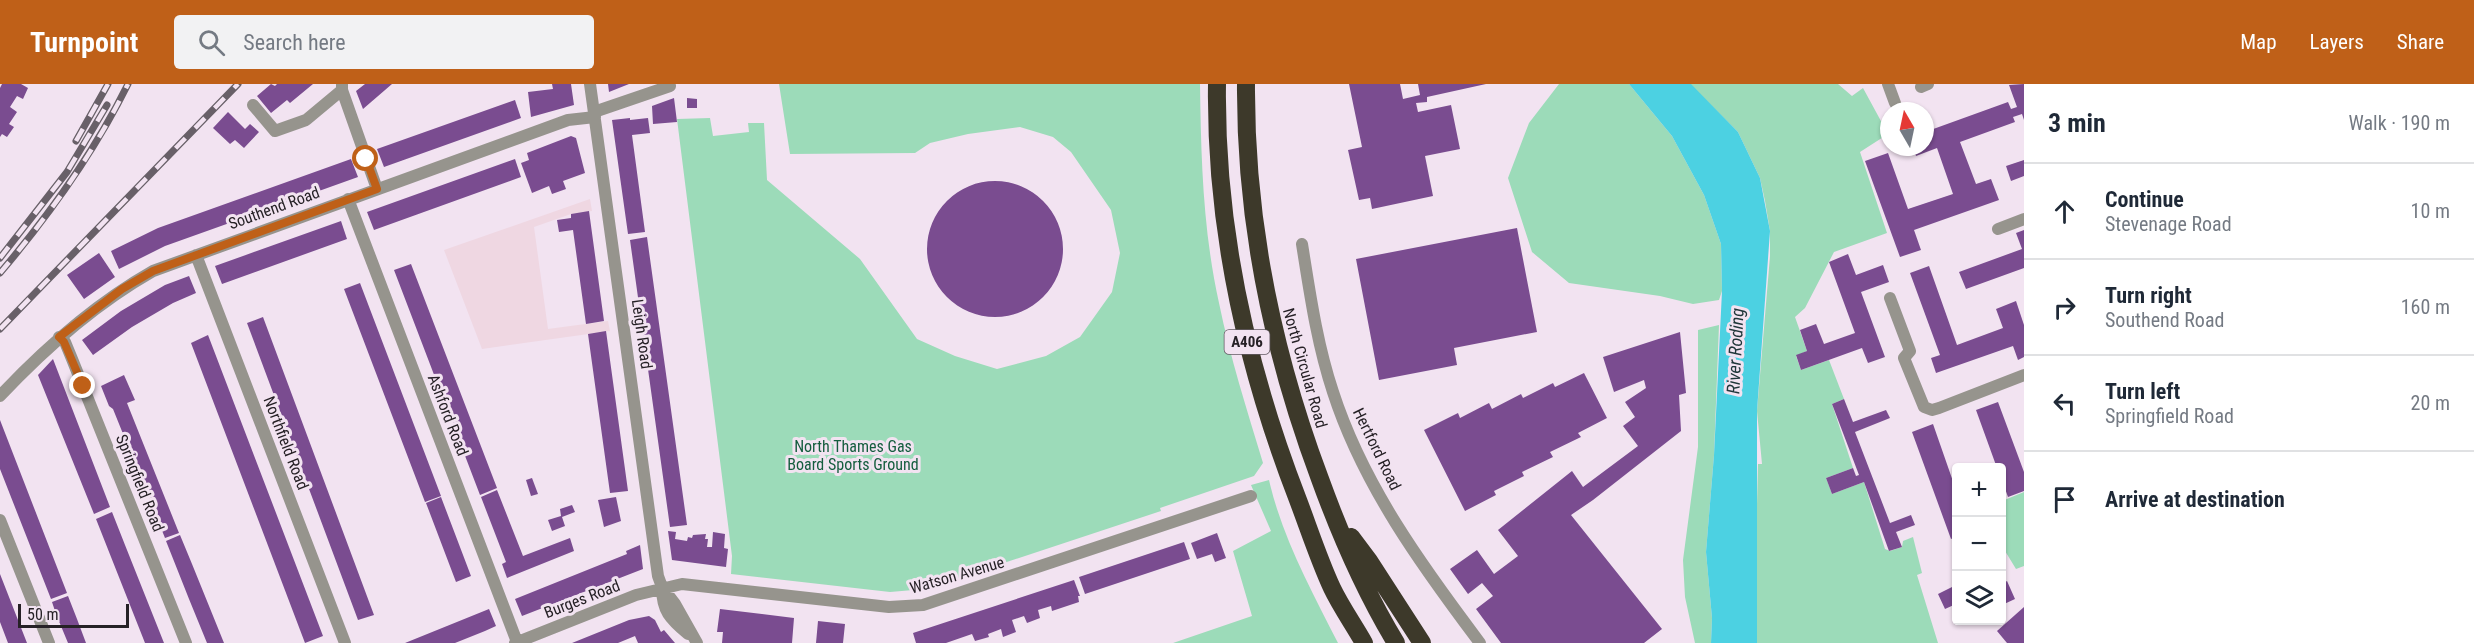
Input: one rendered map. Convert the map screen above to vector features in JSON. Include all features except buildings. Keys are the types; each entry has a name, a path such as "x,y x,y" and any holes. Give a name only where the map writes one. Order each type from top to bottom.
{"highway":[{"name":"A406","path":"1217,84 1216,128 1222,207 1234,289 1253,368 1277,446 1332,589 1357,643"},
{"name":"North Circular Road","path":"1246,84 1246,128 1251,204 1263,283 1284,372 1304,438 1333,514 1369,598 1396,643"},
{"name":"A406","path":"1333,514 1369,561 1422,643"},
{"name":"A406","path":"1332,589 1364,643"}],"street":[{"name":"Leigh Road","path":"591,84 658,576 662,587"},
{"path":"1888,84 1895,102"},
{"name":"Southend Road","path":"0,396 37,356 59,337 122,289 153,271 568,120 595,114 670,86"},
{"path":"253,105 275,131 306,120 342,87 377,189"},
{"name":"Ashford Road","path":"348,199 516,643"},
{"path":"1998,229 2024,219"},
{"name":"Hertford Road","path":"1302,244 1316,325 1332,390 1353,444 1402,534 1480,643"},
{"name":"Northfield Road","path":"196,255 345,643"},
{"path":"1890,298 1910,351 1904,358 1924,407 1932,410 1939,408 2024,375"},
{"name":"Springfield Road","path":"59,337 72,358 186,643"},
{"name":"Watson Avenue","path":"662,587 692,585 889,607 923,605 1251,496"},
{"path":"0,520 49,643"},
{"path":"662,587 662,605 674,622 695,641"},
{"name":"Burges Road","path":"516,643 620,601 662,587"}],"shaded area":[{"path":"590,199 592,211 571,214 534,227 548,329 608,321 610,331 482,349 444,250"}],"green space":[{"name":"North Thames Gas Board Sports Ground","path":"779,84 1200,84 1202,167 1209,249 1228,343 1263,463 1254,476 1160,508 1161,511 925,589 890,592 731,574 732,556 677,119 710,118 713,136 749,132 748,123 764,123 767,180 860,259 917,339 955,356 997,369 1046,356 1080,337 1112,292 1120,253 1111,210 1071,152 1053,137 1020,127 968,134 930,143 915,153 790,154"},
{"path":"1559,84 1629,84 1672,136 1704,195 1721,244 1722,291 1719,300 1693,304 1660,296 1569,283 1532,252 1508,178 1529,123"},
{"path":"1690,84 1838,84 1852,96 1863,88 1880,119 1880,139 1860,152 1887,233 1834,252 1805,308 1795,317 1807,351 1796,356 1801,370 1829,360 1844,399 1832,404 1853,468 1826,478 1832,494 1864,482 1885,549 1890,551 1902,547 1903,541 1913,537 1922,573 1917,575 1938,643 1757,643 1758,464 1762,464 1757,411 1770,256 1770,231 1760,178 1738,132"},
{"path":"1719,325 1714,455 1706,552 1712,618 1711,643 1695,643 1685,597 1683,560 1698,447 1698,330"},
{"path":"1269,480 1289,543 1338,643 1173,643 1252,616 1233,551 1271,531 1251,485"},
{"path":"2024,492 2024,566 2016,569 2006,553 2006,499"}],"water":[{"name":"River Roding","path":"1629,84 1691,84 1738,132 1760,178 1770,231 1757,411 1757,643 1711,643 1712,618 1706,552 1714,455 1722,291 1721,244 1704,195 1672,136"}],"railway":[{"path":"76,141 108,84"},
{"path":"0,273 86,159 128,84"},
{"path":"0,329 238,84"},
{"path":"0,258 67,172 107,105"}],"route":[{"path":"83,386 72,358 59,337 122,289 153,271 377,189 366,159"}]}
